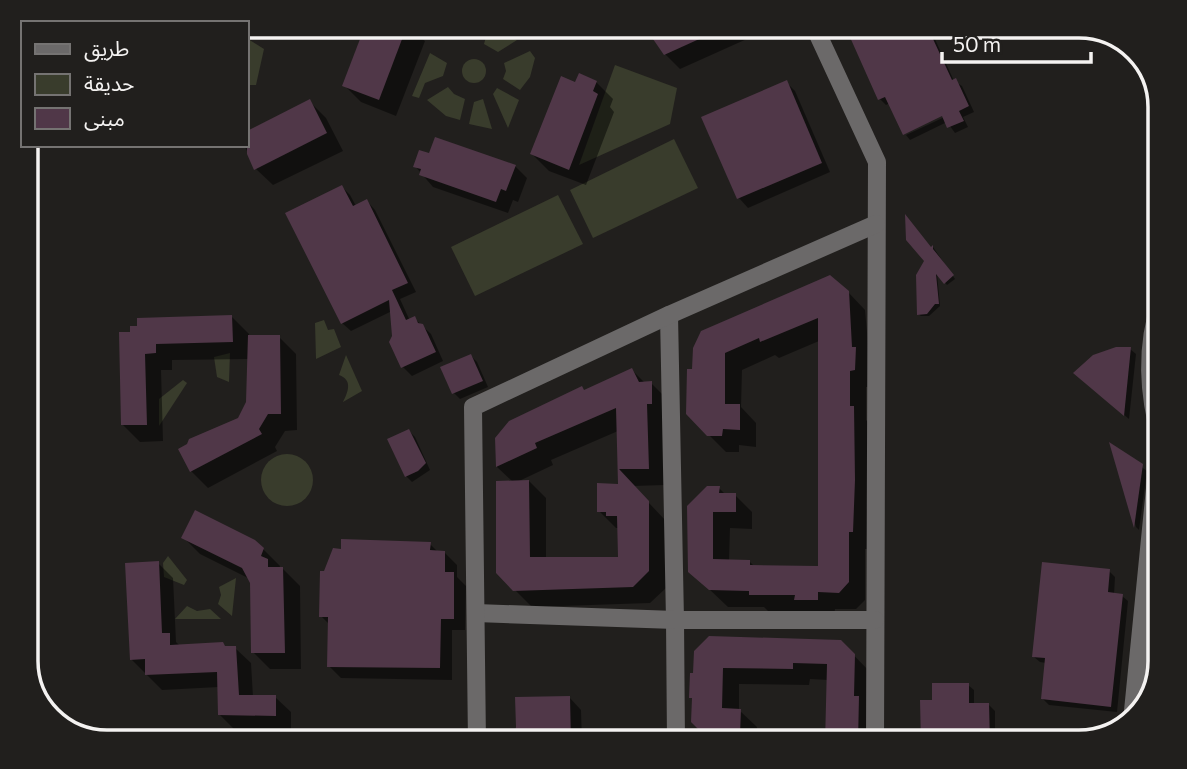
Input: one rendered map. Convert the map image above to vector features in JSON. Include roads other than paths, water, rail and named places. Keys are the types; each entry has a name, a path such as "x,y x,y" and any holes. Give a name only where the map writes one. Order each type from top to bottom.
{"street":[{"path":"820,38 877,162 875,730"},
{"path":"477,730 473,407 669,315 876,223"},
{"path":"669,315 676,730"},
{"path":"1134,703 1149,590"},
{"path":"477,613 676,620 875,620"}]}
